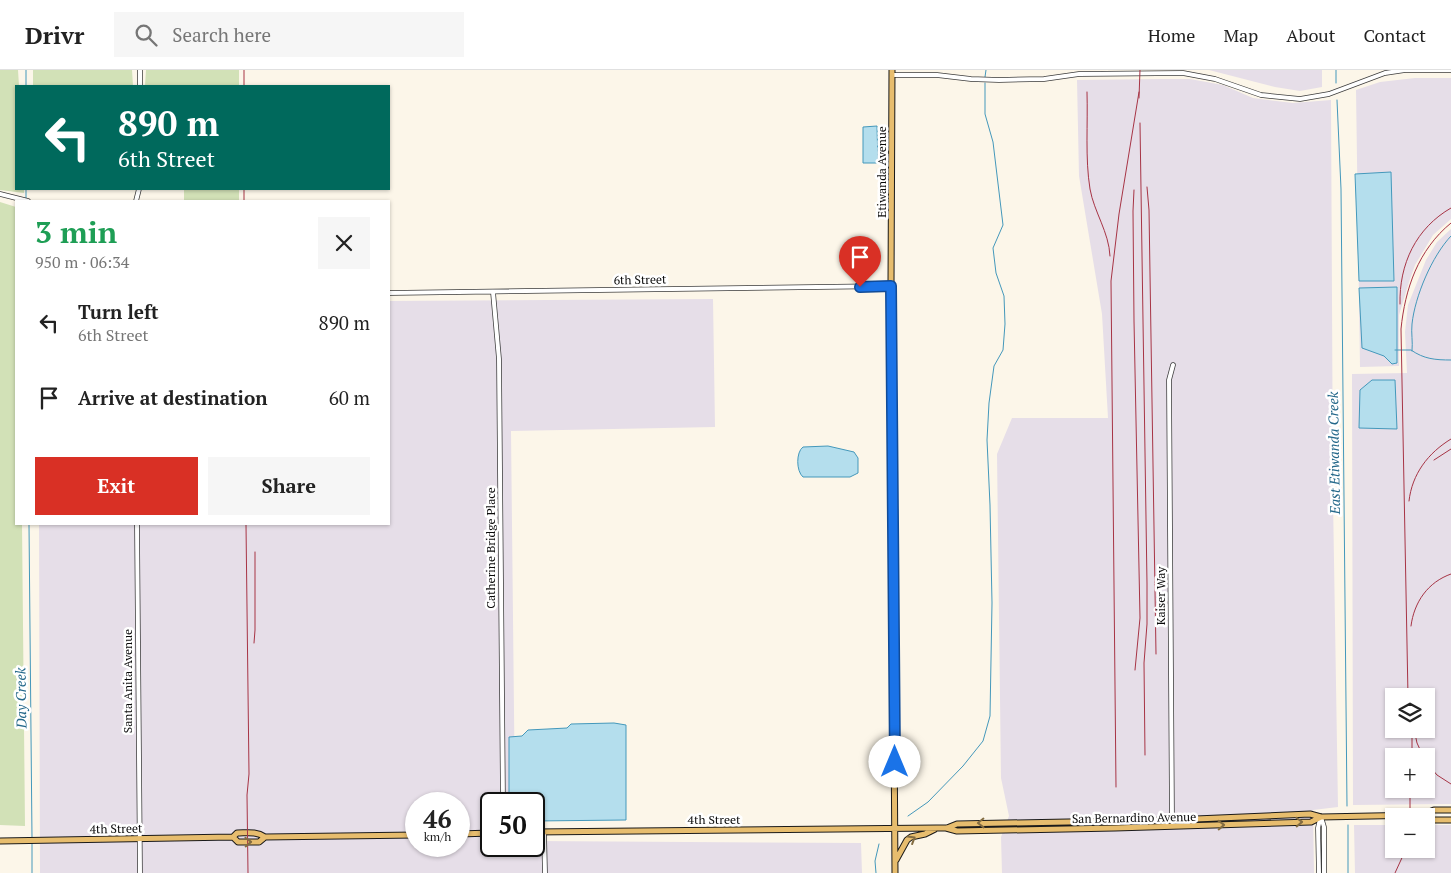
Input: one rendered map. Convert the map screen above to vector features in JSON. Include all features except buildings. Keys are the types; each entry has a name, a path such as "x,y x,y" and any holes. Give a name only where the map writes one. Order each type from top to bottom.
{"main road":[{"name":"Etiwanda Avenue","path":"892,72 891,286 896,873"},
{"name":"San Bernardino Avenue","path":"1435,810 1451,810"},
{"name":"San Bernardino Avenue","path":"946,828 957,824 1172,820 1311,814 1321,817 1385,816"},
{"name":"San Bernardino Avenue","path":"895,829 946,828 957,831 1172,827 1311,822 1321,817"},
{"name":"San Bernardino Avenue","path":"1435,820 1451,820"},
{"path":"896,860 909,838 925,834 937,828"},
{"name":"4th Street","path":"545,832 895,829"},
{"name":"4th Street","path":"0,841 233,837 237,833 258,833 265,837 405,835"},
{"name":"4th Street","path":"233,837 238,842 259,842 265,837"}],"street":[{"path":"140,70 140,85"},
{"path":"892,72 937,75 971,80 1044,79 1079,74 1183,73 1215,79 1247,91 1276,98 1300,99 1329,94 1385,73 1406,70 1451,70"},
{"path":"0,194 25,200"},
{"name":"6th Street","path":"390,293 891,286"},
{"name":"Catherine Bridge Place","path":"493,292 500,361 503,792"},
{"name":"Kaiser Way","path":"1172,827 1169,380 1173,365"},
{"name":"Santa Anita Avenue","path":"137,525 140,873"},
{"path":"1318,873 1318,828 1321,817"},
{"path":"1321,817 1324,827 1324,873"},
{"path":"545,857 545,873"}],"shaded area":[{"path":"1209,70 1322,70 1322,87 1300,91 1275,87"},
{"path":"1415,78 1451,78 1451,219 1433,235 1415,265 1399,315 1399,366 1360,367 1356,90 1380,82"},
{"path":"1190,79 1223,85 1253,98 1293,103 1331,100 1333,499 1338,807 1313,810 1314,873 1002,873 1001,837 1009,816 1001,778 997,454 1012,418 1108,418 1102,314 1079,176 1077,80"},
{"path":"1451,229 1451,804 1353,805 1352,374 1407,373 1405,332 1408,305 1426,260 1437,242"},
{"path":"713,299 715,427 511,431 515,792 480,792 480,857 545,857 545,841 861,843 862,873 40,873 39,525 390,525 390,301"},
{"path":"1354,825 1385,825 1385,858 1435,858 1435,825 1451,825 1451,873 1355,873"}],"green space":[{"path":"0,70 18,70 19,85 15,85 15,190 24,190 24,193 0,190"},
{"path":"33,70 132,70 133,85 33,85"},
{"path":"146,70 239,70 239,85 145,85"},
{"path":"184,190 239,190 239,200 184,200"},
{"path":"0,202 15,207 15,525 22,525 25,826 0,825"}],"water":[{"path":"877,126 878,163 863,163 863,127"},
{"path":"1391,172 1394,281 1359,281 1355,174"},
{"path":"1397,287 1397,363 1392,364 1384,356 1362,348 1359,288"},
{"path":"1372,380 1395,380 1397,429 1359,428 1360,390"},
{"path":"828,446 854,452 858,458 858,473 850,477 803,477 799,470 798,462 799,453 803,447"},
{"path":"614,723 626,725 626,820 545,821 545,792 509,792 509,737 522,736 528,730 567,728 571,724"}],"waterway":[{"name":"Day Creek","path":"26,70 26,85"},
{"path":"985,77 986,70"},
{"name":"East Etiwanda Creek","path":"1336,70 1336,83"},
{"path":"908,816 928,802 963,766 983,741 990,716 992,603 987,440 994,366 1003,350 1005,324 1004,296 996,273 993,248 1003,225 993,142 985,114 985,83"},
{"name":"East Etiwanda Creek","path":"1337,100 1341,189 1347,806"},
{"name":"Day Creek","path":"26,190 26,198"},
{"path":"1412,351 1412,324 1425,277 1437,254 1451,236"},
{"path":"1395,350 1411,350 1430,358 1451,360"},
{"name":"Day Creek","path":"29,525 32,838"},
{"name":"East Etiwanda Creek","path":"1348,825 1348,873"},
{"name":"Day Creek","path":"32,842 32,873"},
{"path":"876,873 875,861 879,844"}],"railway":[{"path":"244,70 244,85"},
{"path":"1139,98 1140,70"},
{"path":"1087,92 1088,177 1092,197 1107,239 1110,256"},
{"path":"1116,787 1111,281 1119,214 1139,92"},
{"path":"1140,123 1147,584 1147,624 1144,663 1145,755"},
{"path":"1147,187 1149,210 1156,654"},
{"path":"244,190 244,200"},
{"path":"1134,190 1134,321 1140,618 1135,670"},
{"path":"1400,304 1400,289 1406,261 1412,248 1428,226 1451,208"},
{"path":"1408,688 1401,329 1406,299 1415,271 1430,245 1451,223"},
{"path":"1409,501 1414,482 1422,465 1435,451 1451,439"},
{"path":"1434,460 1451,449"},
{"path":"246,525 249,774 247,795 248,873"},
{"path":"254,643 255,552"},
{"path":"1411,626 1415,609 1424,594 1435,582 1451,574"},
{"path":"1412,738 1412,748"},
{"path":"1416,738 1419,748"},
{"path":"1435,773 1451,784"},
{"path":"1410,798 1410,808"},
{"path":"1395,873 1402,858"}],"route":[{"path":"860,287 891,286 895,762"}]}
